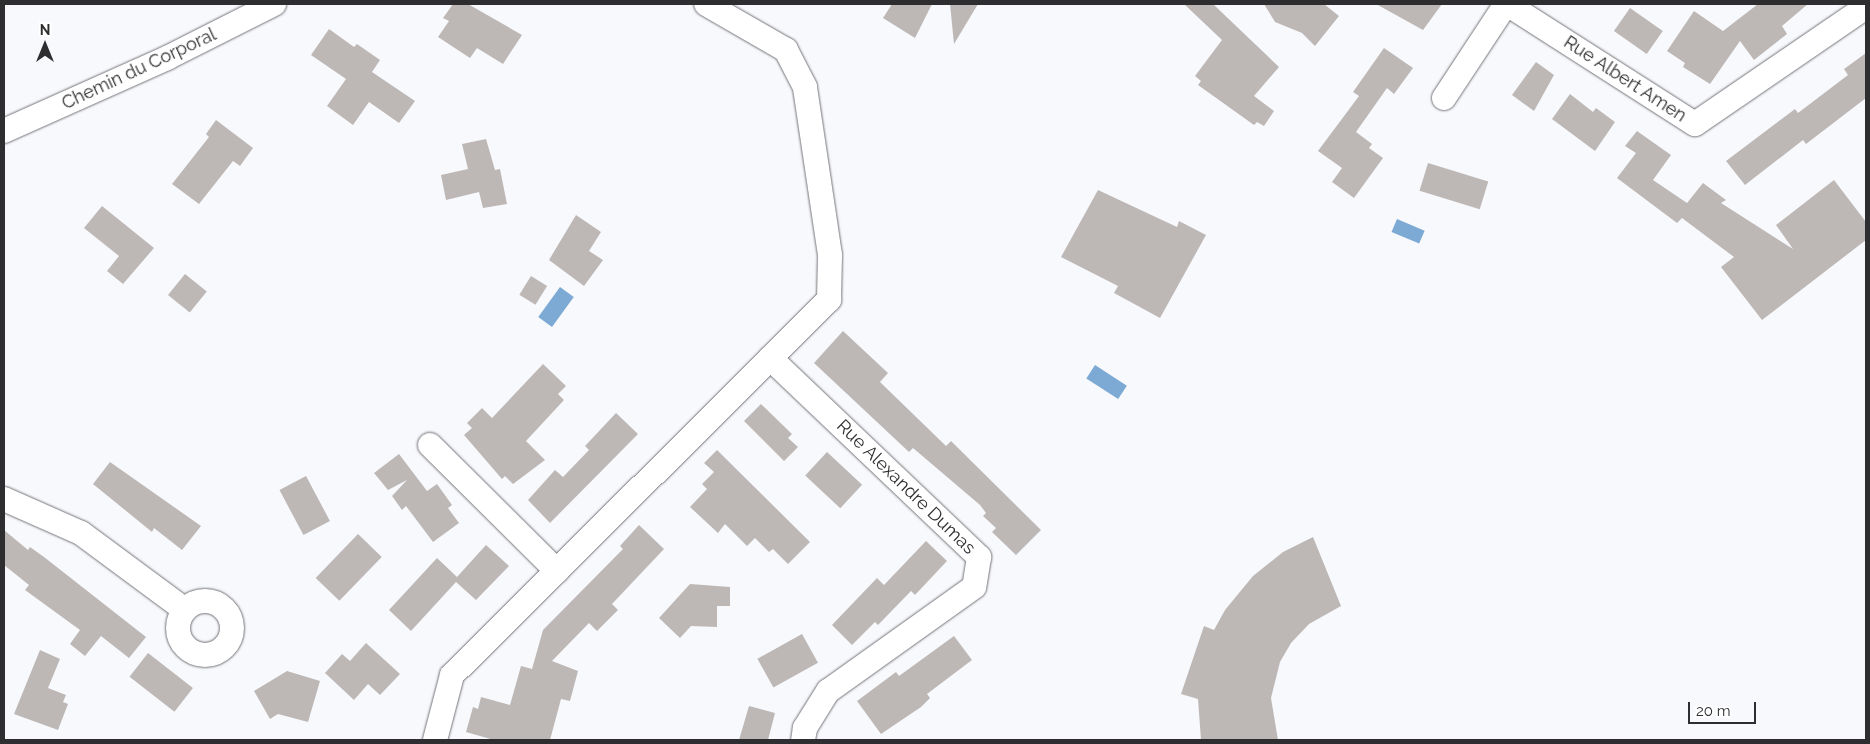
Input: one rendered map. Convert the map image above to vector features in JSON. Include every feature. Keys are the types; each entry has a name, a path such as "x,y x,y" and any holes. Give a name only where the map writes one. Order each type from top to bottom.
{"street":[{"name":"Chemin du Corporal","path":"4,131 167,58 274,4"},
{"path":"435,740 452,675 829,300 830,255 805,87 786,50 706,4"},
{"path":"1444,98 1506,4"},
{"name":"Rue Albert Amen","path":"1506,4 1695,124 1866,7"},
{"name":"Rue Alexandre Dumas","path":"770,358 979,557 974,587 828,691 806,728 803,740"},
{"path":"430,445 557,570"},
{"path":"4,499 81,533 185,610"}],"water":[{"path":"1397,219 1425,231 1419,244 1392,232"},
{"path":"560,287 574,297 552,327 538,317"},
{"path":"1095,365 1127,386 1118,399 1086,378"}],"building":[{"path":"453,4 468,4 522,35 503,64 477,48 470,58 438,37 449,21 443,18"},
{"path":"892,4 932,4 915,38 883,18"},
{"path":"950,4 978,4 954,44"},
{"path":"1184,4 1213,4 1279,67 1254,96 1274,111 1264,126 1257,122 1254,125 1198,85 1201,81 1195,76 1222,40"},
{"path":"1264,4 1324,4 1339,16 1315,46 1302,33 1275,22"},
{"path":"1376,4 1442,4 1423,30"},
{"path":"1758,4 1808,4 1782,26 1787,34 1754,60 1740,41 1710,84 1683,67 1685,63 1667,51 1694,11 1723,31"},
{"path":"1630,8 1663,31 1647,54 1614,31"},
{"path":"329,29 354,47 357,44 380,60 372,72 415,101 399,123 369,102 353,125 327,106 346,79 311,55"},
{"path":"1384,48 1413,68 1394,94 1387,88 1356,132 1372,144 1369,148 1383,158 1354,198 1332,182 1342,168 1318,151 1359,96 1353,92"},
{"path":"1866,53 1866,98 1806,144 1803,140 1745,185 1726,161 1795,109 1798,113 1848,75 1844,69"},
{"path":"1536,62 1554,75 1534,111 1512,95"},
{"path":"1570,94 1593,112 1596,108 1615,122 1595,151 1552,119"},
{"path":"216,120 253,148 240,166 233,161 199,204 172,184 209,137 206,134"},
{"path":"1637,131 1671,155 1653,180 1687,203 1703,183 1726,200 1721,203 1793,249 1776,225 1834,180 1866,222 1866,240 1762,320 1721,267 1734,257 1682,218 1677,223 1617,178 1636,153 1625,146"},
{"path":"486,139 495,170 500,169 507,204 483,208 479,192 446,200 441,175 468,169 462,144"},
{"path":"1428,163 1488,181 1480,209 1420,191"},
{"path":"1098,190 1177,227 1179,221 1206,235 1160,318 1114,293 1118,286 1061,257"},
{"path":"102,206 154,248 123,284 107,271 119,256 84,228"},
{"path":"576,215 601,232 589,251 603,260 584,286 549,260"},
{"path":"185,274 207,292 190,313 168,295"},
{"path":"531,276 547,286 535,305 519,295"},
{"path":"843,331 888,373 880,382 946,446 951,441 1041,530 1016,555 992,532 996,528 983,516 986,513 980,505 913,448 909,452 814,363"},
{"path":"543,364 566,386 558,394 564,400 526,441 545,460 513,484 505,476 502,479 464,435 472,428 467,423 482,408 492,418"},
{"path":"761,404 792,434 788,438 798,447 784,461 744,421"},
{"path":"616,413 638,434 550,523 528,500 555,470 563,477 589,450 585,446"},
{"path":"717,450 810,542 788,564 773,549 769,552 755,538 747,546 725,524 718,533 690,507 707,489 702,484 714,472 704,463"},
{"path":"827,452 862,485 840,508 805,475"},
{"path":"399,454 427,491 437,484 452,505 448,508 459,523 433,542 406,506 402,510 392,496 407,480 388,490 374,473"},
{"path":"110,462 201,526 182,550 154,528 152,532 93,484"},
{"path":"306,476 330,521 303,535 280,490"},
{"path":"639,525 664,549 612,604 618,610 597,631 589,623 552,661 578,671 570,701 561,699 550,740 494,740 466,732 473,707 478,709 481,697 510,705 521,666 532,669 543,630 623,549 620,546"},
{"path":"4,530 28,550 30,547 44,557 146,637 129,658 101,636 85,656 70,644 80,630 25,590 29,585 4,565"},
{"path":"358,534 382,557 339,601 316,578"},
{"path":"1313,537 1341,606 1309,624 1291,643 1280,662 1271,698 1278,740 1201,740 1198,699 1181,694 1204,626 1214,630 1225,610 1253,576 1283,552"},
{"path":"926,541 947,561 915,595 911,591 878,625 875,622 852,645 832,625 877,578 884,585"},
{"path":"486,545 509,566 476,600 456,582 411,631 389,610 437,558 457,577"},
{"path":"690,584 730,587 730,606 717,606 717,627 691,626 680,638 659,618"},
{"path":"802,634 818,663 773,688 757,659"},
{"path":"954,636 972,660 927,694 930,698 921,707 881,734 857,701 896,672 899,676"},
{"path":"366,643 400,674 380,695 368,684 354,700 325,673 342,654 350,661"},
{"path":"40,650 60,659 48,688 66,695 63,702 68,704 58,730 14,714"},
{"path":"148,653 193,688 174,712 130,677"},
{"path":"287,671 320,681 308,722 278,714 270,719 254,691"},
{"path":"749,706 775,713 768,740 739,740"}]}
